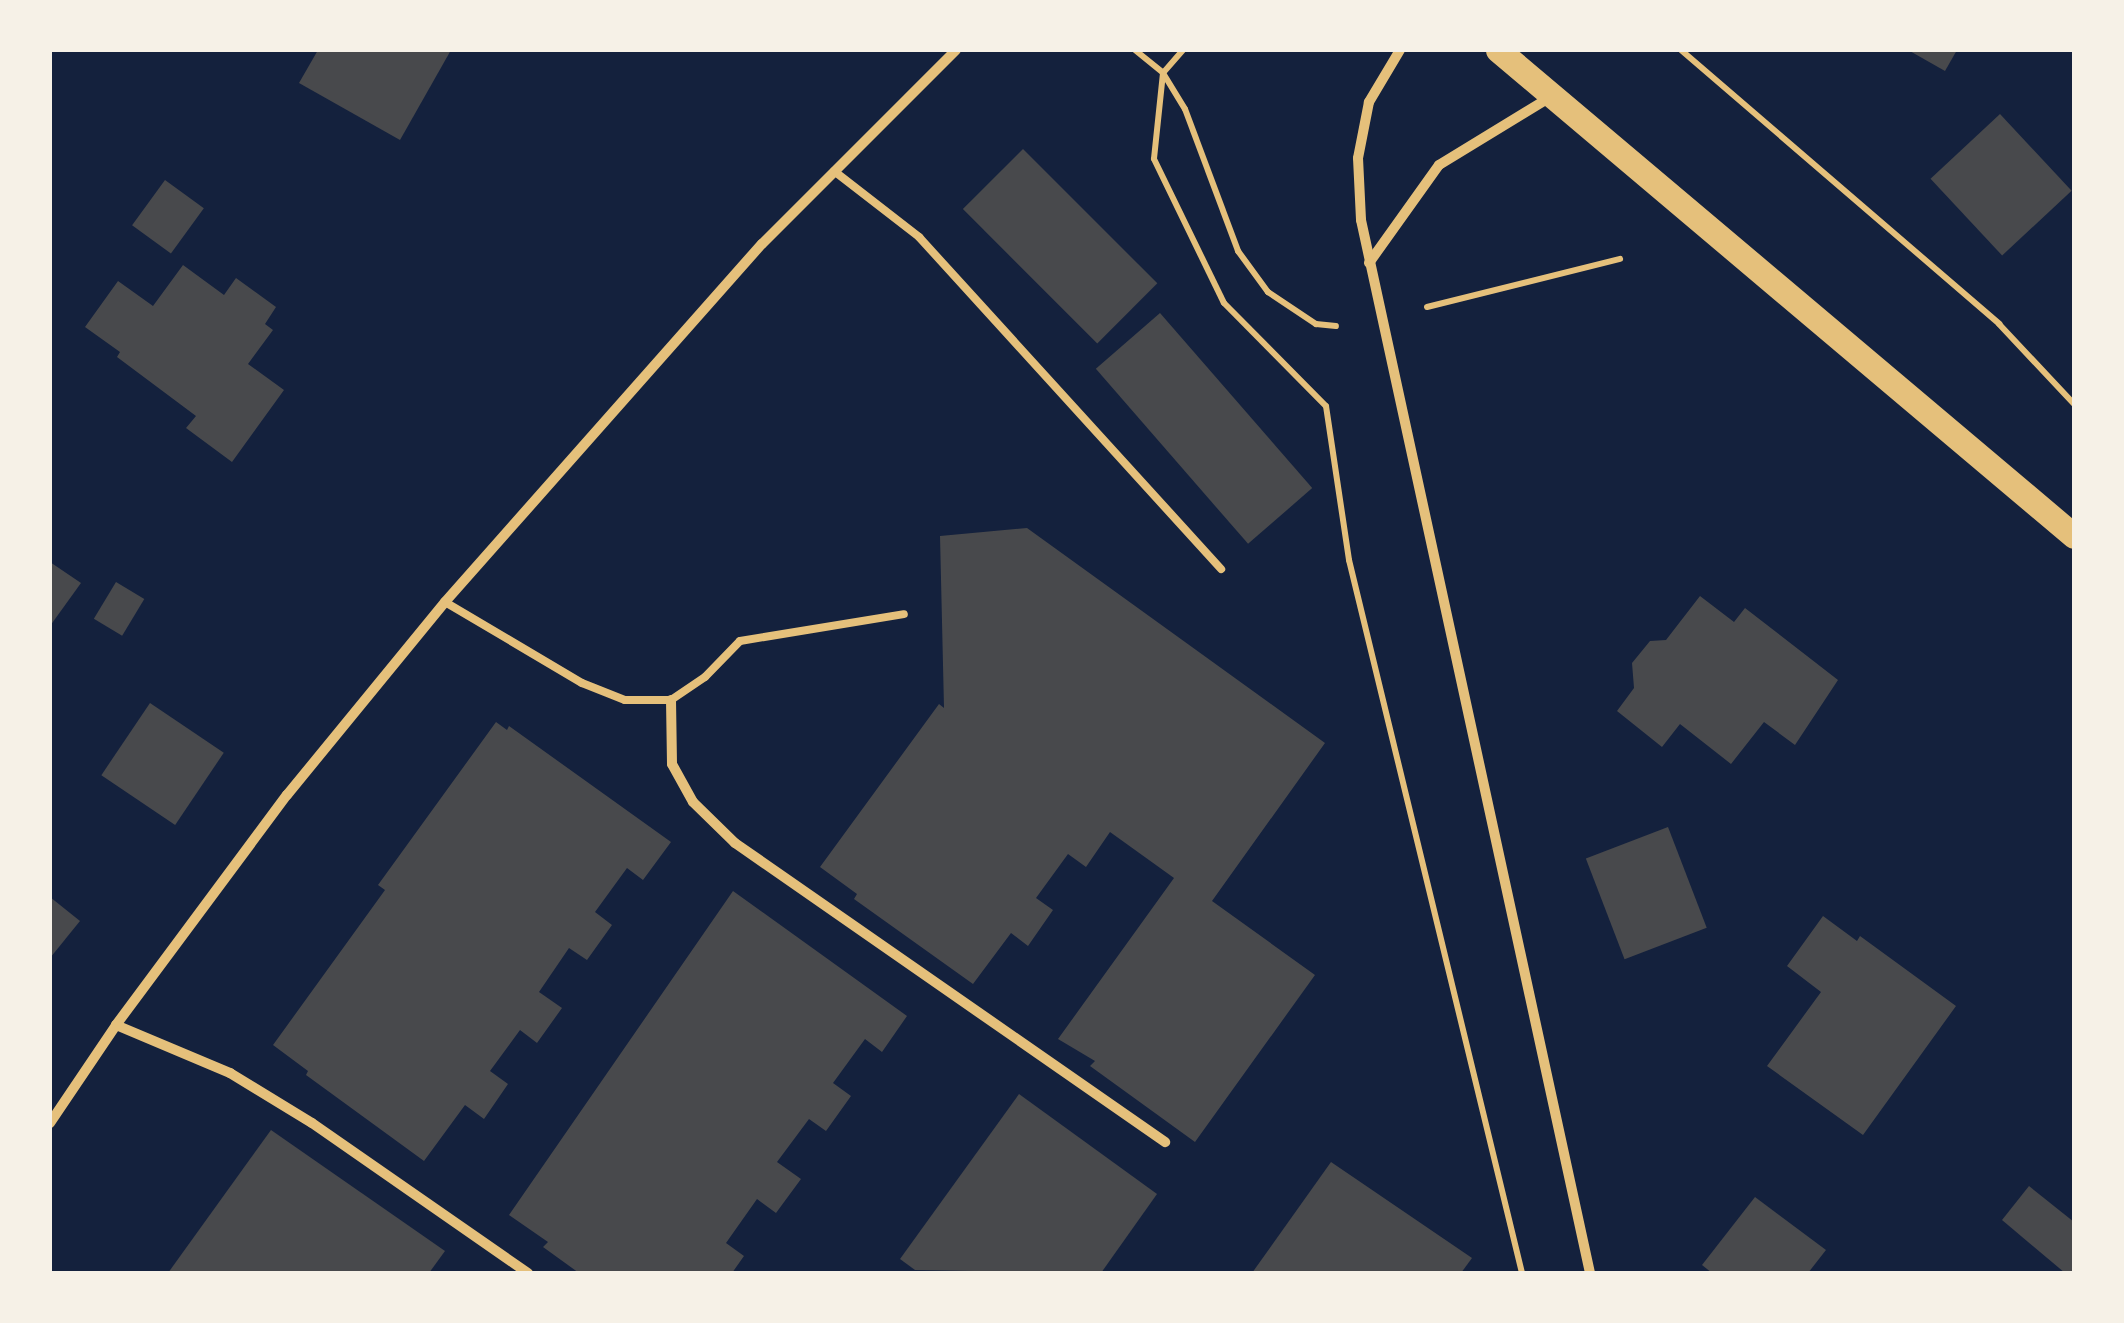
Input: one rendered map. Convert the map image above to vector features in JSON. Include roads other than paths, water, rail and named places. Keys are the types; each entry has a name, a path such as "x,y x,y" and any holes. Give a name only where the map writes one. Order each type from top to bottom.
{"main road":[{"path":"1498,50 2074,536"}],"street":[{"path":"50,1123 116,1025 287,795 446,602 762,244 956,50"},
{"path":"1400,50 1369,102 1358,158 1368,264 1590,1273"},
{"path":"1368,264 1440,165 1552,96"},
{"path":"671,700 672,764 694,802 735,843 1165,1142"},
{"path":"116,1025 230,1073 312,1123 528,1273"}],"lane":[{"path":"834,171 920,237 1221,569"},
{"path":"446,602 582,684 625,700 671,700 704,677 740,641 904,614"}]}
